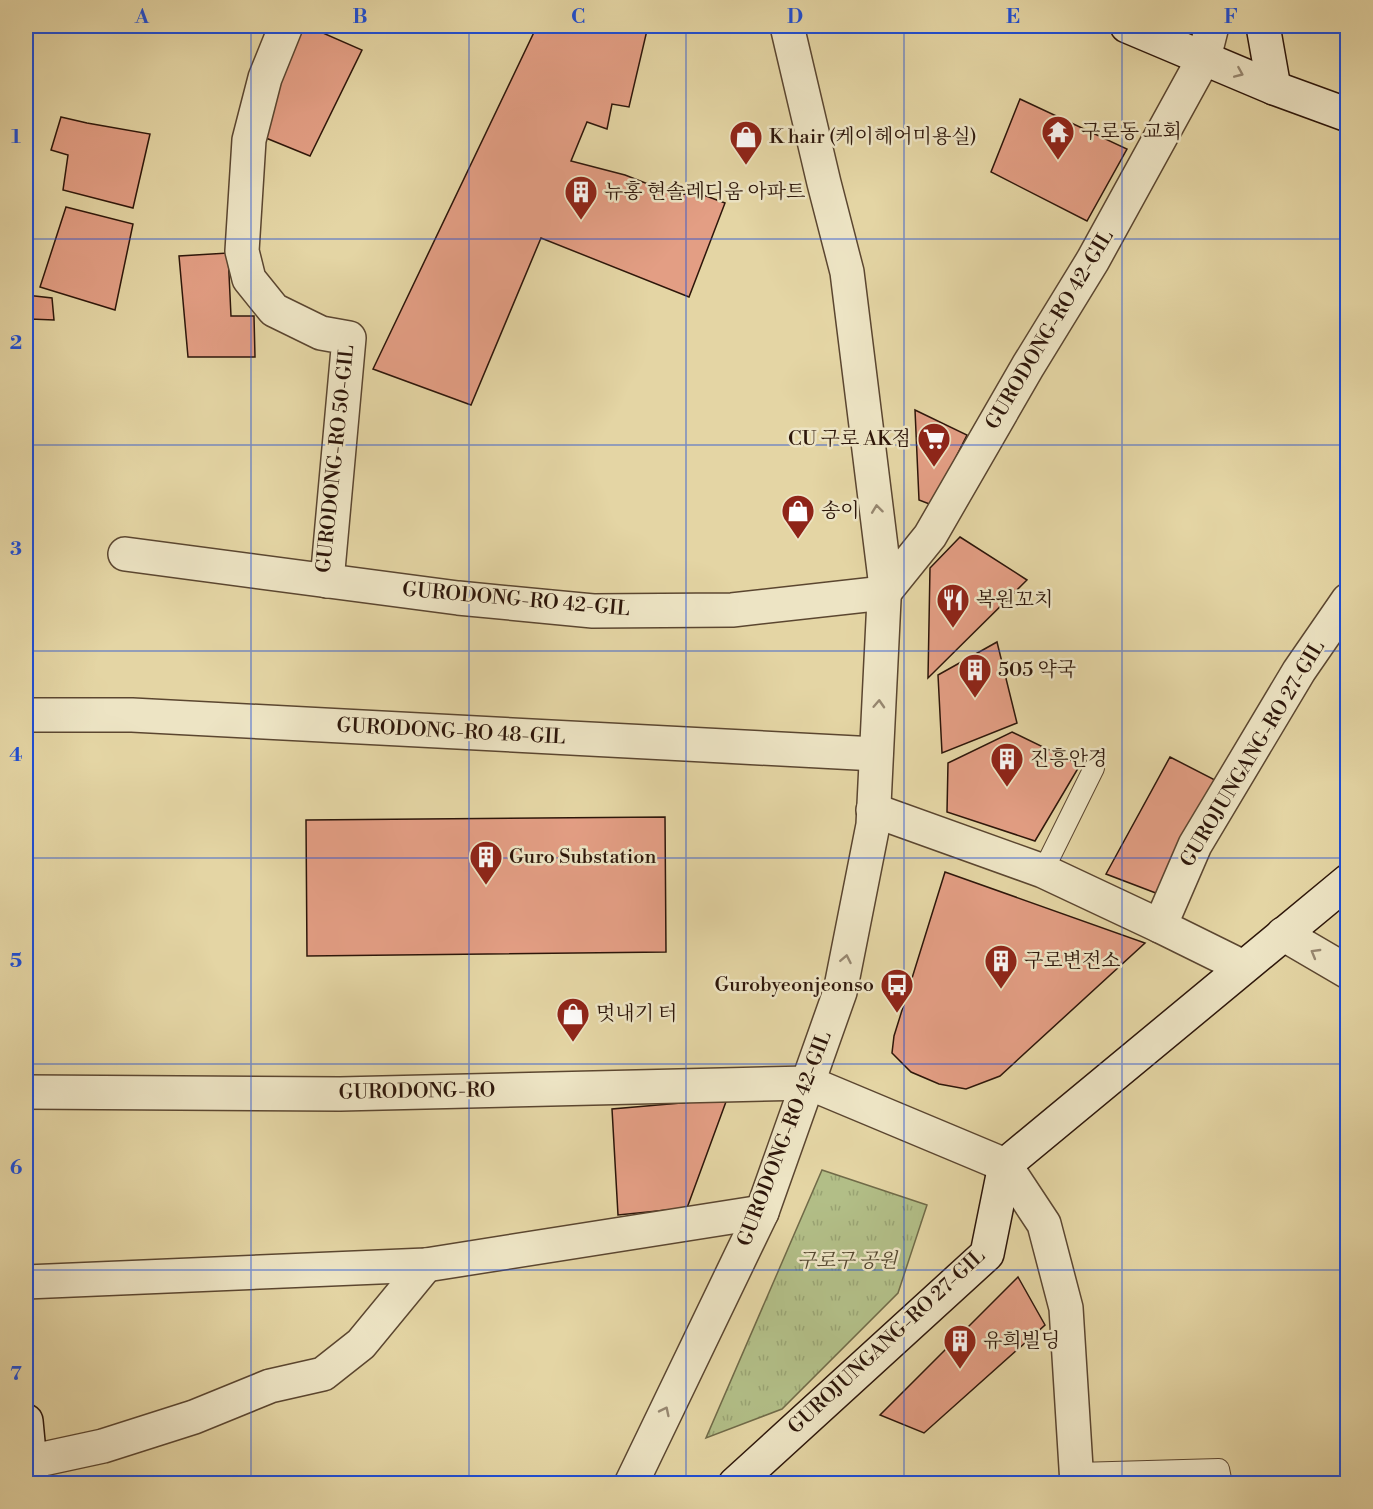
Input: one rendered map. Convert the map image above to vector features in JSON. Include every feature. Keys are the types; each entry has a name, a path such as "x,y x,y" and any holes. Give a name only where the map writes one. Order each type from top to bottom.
{"street":[{"name":"GURODONG-RO 50-GIL","path":"125,554 327,581 349,338 321,333 274,310 249,279 242,251 249,140 265,78 286,26"},
{"name":"GURODONG-RO 42-GIL","path":"631,1484 762,1212 840,992 873,825 885,579 848,272 786,26"},
{"path":"1127,26 1274,88 1347,115"},
{"name":"GURODONG-RO 42-GIL","path":"327,581 458,598 593,611 732,610 884,593 930,536 1028,366 1093,260 1204,58 1212,26"},
{"path":"1263,26 1274,88"},
{"name":"GUROJUNGANG-RO 27-GIL","path":"1160,926 1195,845 1299,671 1347,600"},
{"name":"GURODONG-RO 48-GIL","path":"26,715 132,715 876,753"},
{"path":"873,810 1043,871 1243,968"},
{"path":"1005,1165 1347,881"},
{"path":"1283,934 1347,972"},
{"path":"809,1083 1005,1165 1044,1224 1066,1308 1077,1478"},
{"name":"GURODONG-RO","path":"26,1092 340,1094 809,1083"},
{"name":"GUROJUNGANG-RO 27-GIL","path":"735,1484 987,1254 1005,1165"},
{"path":"26,1282 426,1265 762,1212"},
{"path":"26,1421 31,1472 194,1417 270,1386 323,1374 361,1344 426,1265"},
{"path":"609,1484 645,1451"}],"lane":[{"path":"1043,871 1094,768"},
{"path":"1077,1478 1220,1469 1222,1484"}],"green space":[{"name":"구로구 공원","path":"822,1170 927,1205 898,1293 782,1409 706,1438"}],"building":[{"path":"301,26 307,26 362,50 310,156 261,136"},
{"name":"뉴홍 현솔레디움 아파트","path":"537,26 648,26 629,107 612,104 607,129 587,122 571,161 625,175 676,195 698,193 725,203 689,297 541,238 471,405 373,369"},
{"name":"구로동 교회","path":"1020,99 1127,149 1087,221 991,172"},
{"path":"61,117 150,134 133,208 63,190 68,155 51,150"},
{"path":"66,207 133,224 115,310 40,287"},
{"path":"228,253 231,316 254,316 255,357 188,357 179,256"},
{"path":"26,295 52,298 54,320 30,319 28,376 26,376"},
{"name":"CU 구로 AK점","path":"915,410 967,435 932,505 919,500"},
{"name":"복원꼬치","path":"960,537 1027,580 928,678 930,568"},
{"name":"505 약국","path":"997,642 1017,723 942,753 938,675"},
{"name":"진흥안경","path":"1012,732 1080,765 1035,841 947,812 948,763"},
{"path":"1170,757 1215,780 1161,895 1106,874"},
{"name":"Guro Substation","path":"665,817 666,952 307,956 306,820"},
{"name":"구로변전소","path":"945,872 1145,943 1000,1076 966,1089 939,1084 911,1072 892,1053 894,1036"},
{"path":"727,1099 687,1208 618,1215 612,1109"},
{"name":"유희빌딩","path":"1018,1277 1045,1325 924,1433 880,1415"}],"place":[{"name":"구로동 교회","path":"1058,161"},
{"name":"K hair (케이헤어미용실)","path":"746,166"},
{"name":"뉴홍 현솔레디움 아파트","path":"581,221"},
{"name":"CU 구로 AK점","path":"934,468"},
{"name":"송이","path":"798,540"},
{"name":"복원꼬치","path":"953,629"},
{"name":"505 약국","path":"975,699"},
{"name":"진흥안경","path":"1007,788"},
{"name":"Guro Substation","path":"486,886"},
{"name":"구로변전소","path":"1001,990"},
{"name":"Gurobyeonjeonso","path":"897,1014"},
{"name":"멋내기 터","path":"573,1043"},
{"name":"유희빌딩","path":"960,1370"}]}
